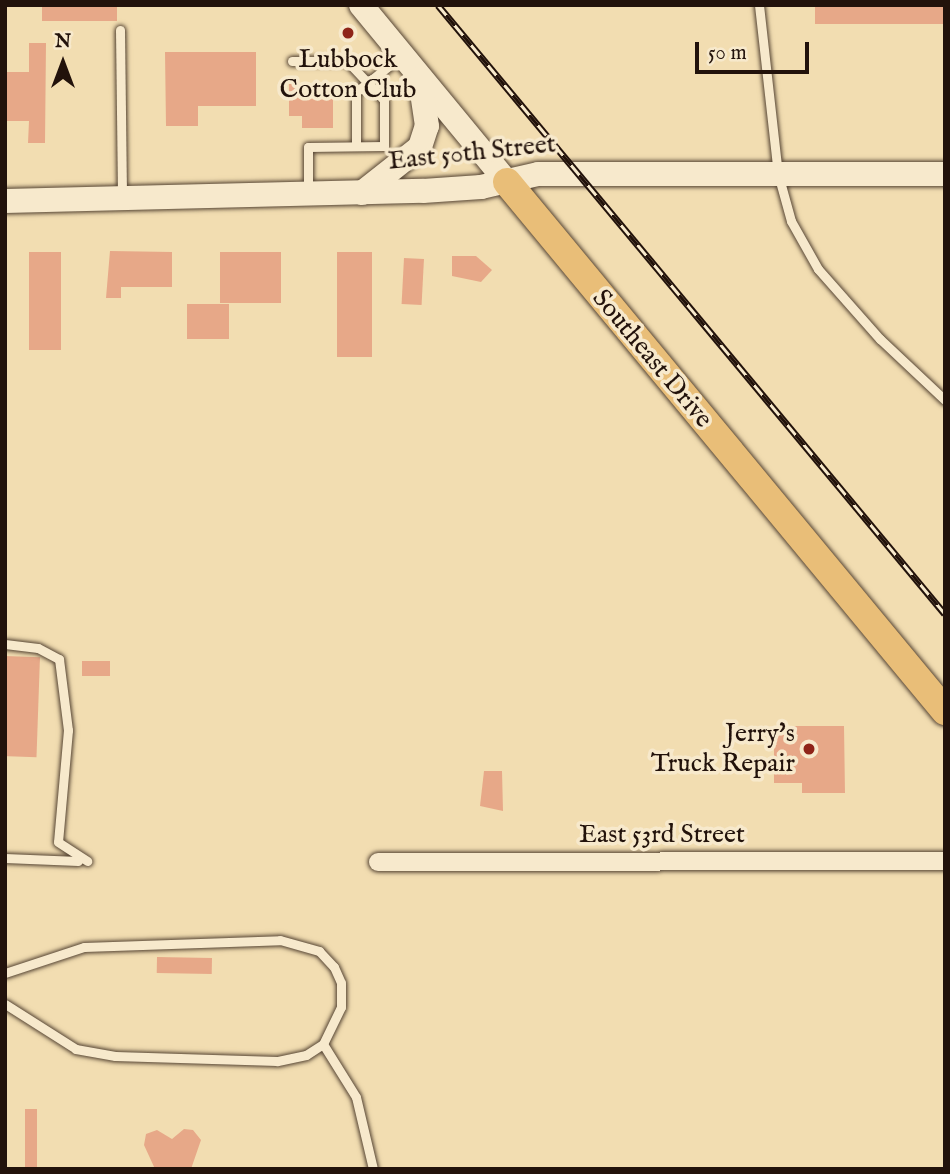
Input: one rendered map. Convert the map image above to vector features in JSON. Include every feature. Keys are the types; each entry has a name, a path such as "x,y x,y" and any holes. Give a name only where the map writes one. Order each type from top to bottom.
{"main road":[{"name":"Southeast Drive","path":"361,5 945,711"},
{"path":"362,193 420,147 427,126 419,75"},
{"name":"East 50th Street","path":"5,201 362,193 508,182 538,174 945,174"}],"street":[{"name":"East 53rd Street","path":"378,862 945,861"}],"lane":[{"path":"759,5 778,174 791,221 818,269 945,400"},
{"path":"120,30 122,199"},
{"path":"356,146 356,92 402,54"},
{"path":"292,61 347,61 384,100 384,146 308,147 308,194"},
{"path":"5,644 38,648 59,659 68,730 58,842 87,861 5,858"},
{"path":"5,1004 76,1049 115,1056 277,1061 306,1055 323,1044 337,1024 341,983 327,959 303,945 280,940 84,947 7,970"},
{"path":"323,1044 356,1097 373,1169"}],"building":[{"path":"42,5 117,5 117,21 42,21"},
{"path":"815,5 945,5 945,24 815,24"},
{"path":"29,43 46,43 45,143 28,143 29,121 6,121 6,72 29,72"},
{"path":"165,52 256,52 256,106 198,106 198,126 166,126"},
{"path":"289,84 333,84 333,128 302,128 302,116 289,116"},
{"path":"110,251 172,252 172,287 121,287 121,298 106,298"},
{"path":"29,252 61,252 61,350 29,350"},
{"path":"220,252 281,252 281,303 220,303"},
{"path":"337,252 372,252 372,357 337,357"},
{"path":"452,256 476,256 492,270 481,282 452,276"},
{"path":"404,258 424,259 422,305 402,304"},
{"path":"187,304 229,304 229,339 187,339"},
{"path":"5,656 40,657 36,757 5,756"},
{"path":"82,661 110,661 110,676 82,676"},
{"name":"Jerry's Truck Repair","path":"774,726 844,726 845,793 802,793 802,783 774,783"},
{"path":"484,771 502,771 503,811 480,806"},
{"path":"157,957 212,958 212,974 157,973"},
{"path":"25,1109 37,1109 37,1169 25,1169"},
{"path":"184,1129 193,1130 201,1140 191,1169 155,1169 144,1145 146,1134 157,1130 172,1139"}],"railway":[{"path":"438,5 945,614"}],"place":[{"name":"Lubbock Cotton Club","path":"348,33"},
{"name":"Jerry's Truck Repair","path":"809,749"}]}
